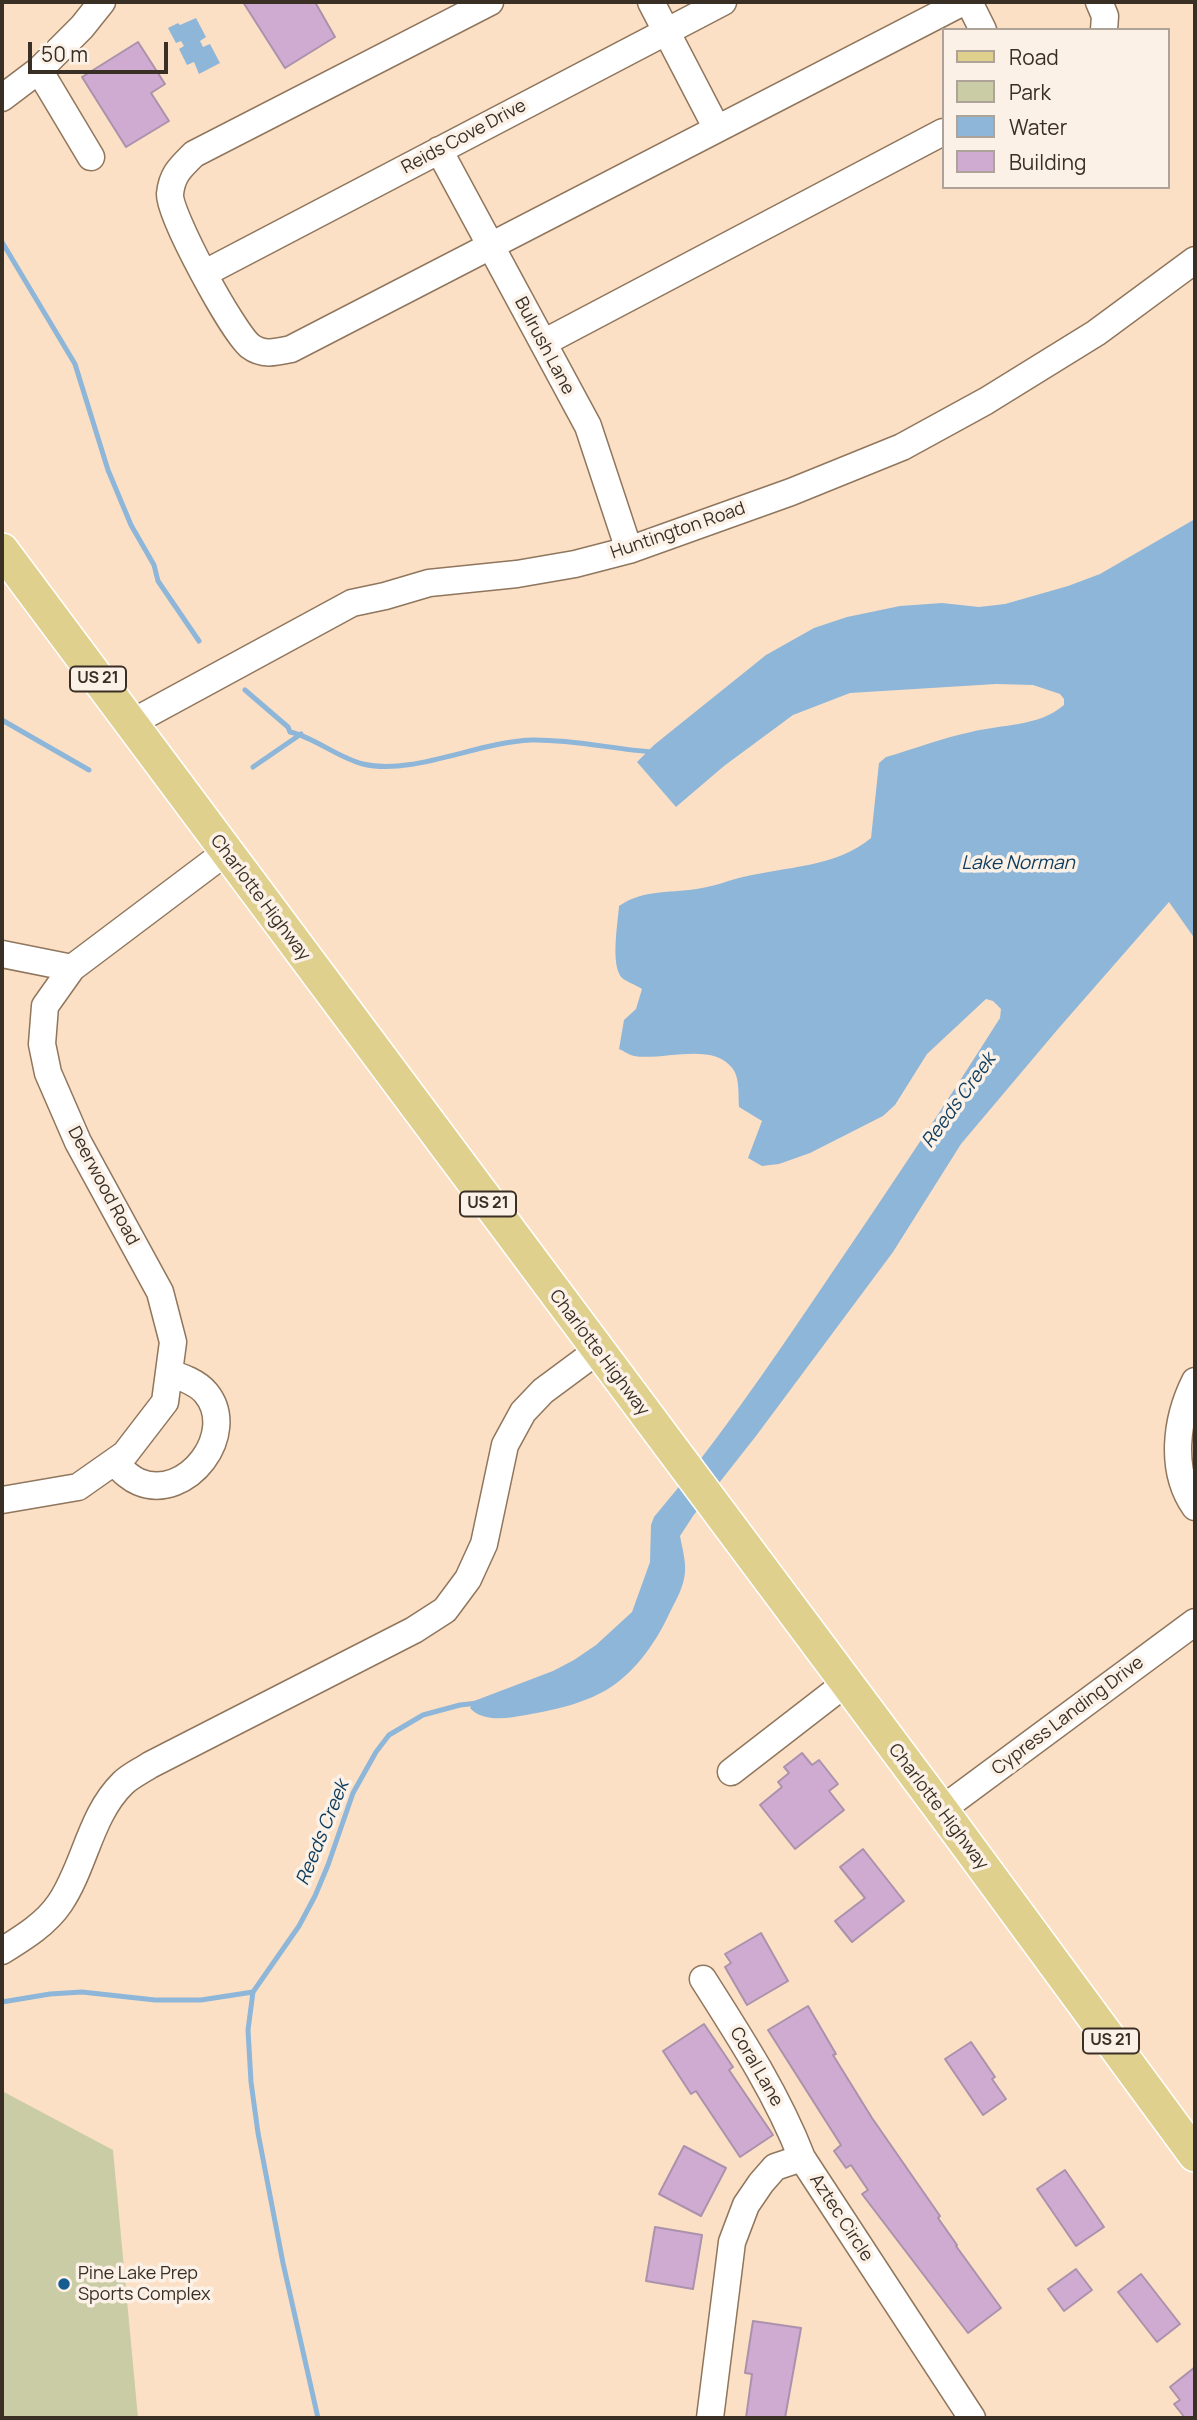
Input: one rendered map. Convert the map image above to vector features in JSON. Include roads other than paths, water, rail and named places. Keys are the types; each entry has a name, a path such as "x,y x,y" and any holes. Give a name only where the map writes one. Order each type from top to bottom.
{"main road":[{"name":"Charlotte Highway","path":"2,550 1195,2155"}],"street":[{"path":"2,98 39,70 82,27 102,2"},
{"path":"490,2 194,154 174,173 170,196 176,218 234,328 251,347 270,354 291,349 963,2"},
{"path":"651,2 717,129"},
{"name":"Reids Cove Drive","path":"205,273 723,2"},
{"path":"969,2 982,28"},
{"path":"1099,2 1105,16 1104,28"},
{"path":"39,70 91,157"},
{"path":"543,343 942,133"},
{"name":"Bulrush Lane","path":"439,150 588,426 629,550"},
{"name":"Huntington Road","path":"131,723 352,603 429,583 517,574 575,564 629,550 791,492 902,447 986,401 1096,333 1195,260"},
{"name":"Deerwood Road","path":"2,1500 78,1487 125,1454 164,1402 173,1342 160,1292 78,1142 48,1073 42,1044 45,1006 72,968 226,852"},
{"path":"2,954 72,968"},
{"path":"2,1951 34,1931 59,1905 103,1807 123,1783 150,1765 414,1630 445,1609 468,1579 484,1544 505,1445 523,1412 543,1391 597,1351"},
{"path":"114,1462 129,1477 141,1483 161,1485 186,1476 200,1466 205,1458 214,1440 214,1406 200,1387 169,1373"},
{"path":"1195,1381 1185,1402 1178,1431 1178,1461 1188,1496 1195,1507"},
{"name":"Cypress Landing Drive","path":"941,1810 1195,1622"},
{"path":"731,1772 846,1683"},
{"name":"Coral Lane","path":"703,1979 759,2066 790,2127 802,2158"},
{"name":"Aztec Circle","path":"710,2418 732,2242 746,2205 761,2183 775,2167 802,2158 972,2418"}],"water":[{"path":"196,18 206,37 200,41 203,47 210,44 220,63 199,74 194,62 187,65 179,49 184,46 181,41 176,43 168,28"},
{"name":"Lake Norman","path":"1195,519 1195,939 1169,902 961,1144 893,1252 680,1536 685,1568 681,1588 659,1633 638,1663 611,1687 570,1705 504,1718 489,1718 475,1713 470,1708 474,1701 553,1671 574,1660 596,1645 632,1612 650,1562 651,1525 654,1517 720,1434 781,1347 912,1154 1000,1018 1001,1009 993,1001 986,999 927,1054 895,1105 883,1116 810,1153 779,1164 762,1166 748,1158 762,1121 739,1107 737,1077 724,1061 701,1054 634,1056 619,1049 624,1020 636,1009 642,989 622,978 618,972 616,933 619,906 639,896 707,887 743,877 810,865 842,855 871,838 879,763 886,757 960,734 1032,721 1054,712 1064,705 1064,699 1060,694 1033,685 996,684 850,693 793,715 724,766 676,807 637,762 654,745 766,655 814,628 847,617 900,606 942,603 979,607 1005,604 1068,586 1100,574"}],"waterway":[{"path":"2,242 75,364 108,470 131,525 154,565 158,581 199,641"},
{"path":"245,690 288,727 290,732 363,764 402,766 489,746 531,740 653,752"},
{"path":"2,720 89,770"},
{"path":"253,767 301,734"},
{"name":"Reeds Creek","path":"318,2418 283,2263 258,2133 248,2030 253,1992 299,1926 315,1896 353,1793 389,1735 423,1715 478,1703"},
{"path":"2,2002 82,1992 155,2000 201,2000 253,1992"}],"place":[{"name":"Pine Lake Prep Sports Complex","path":"64,2284"}]}
